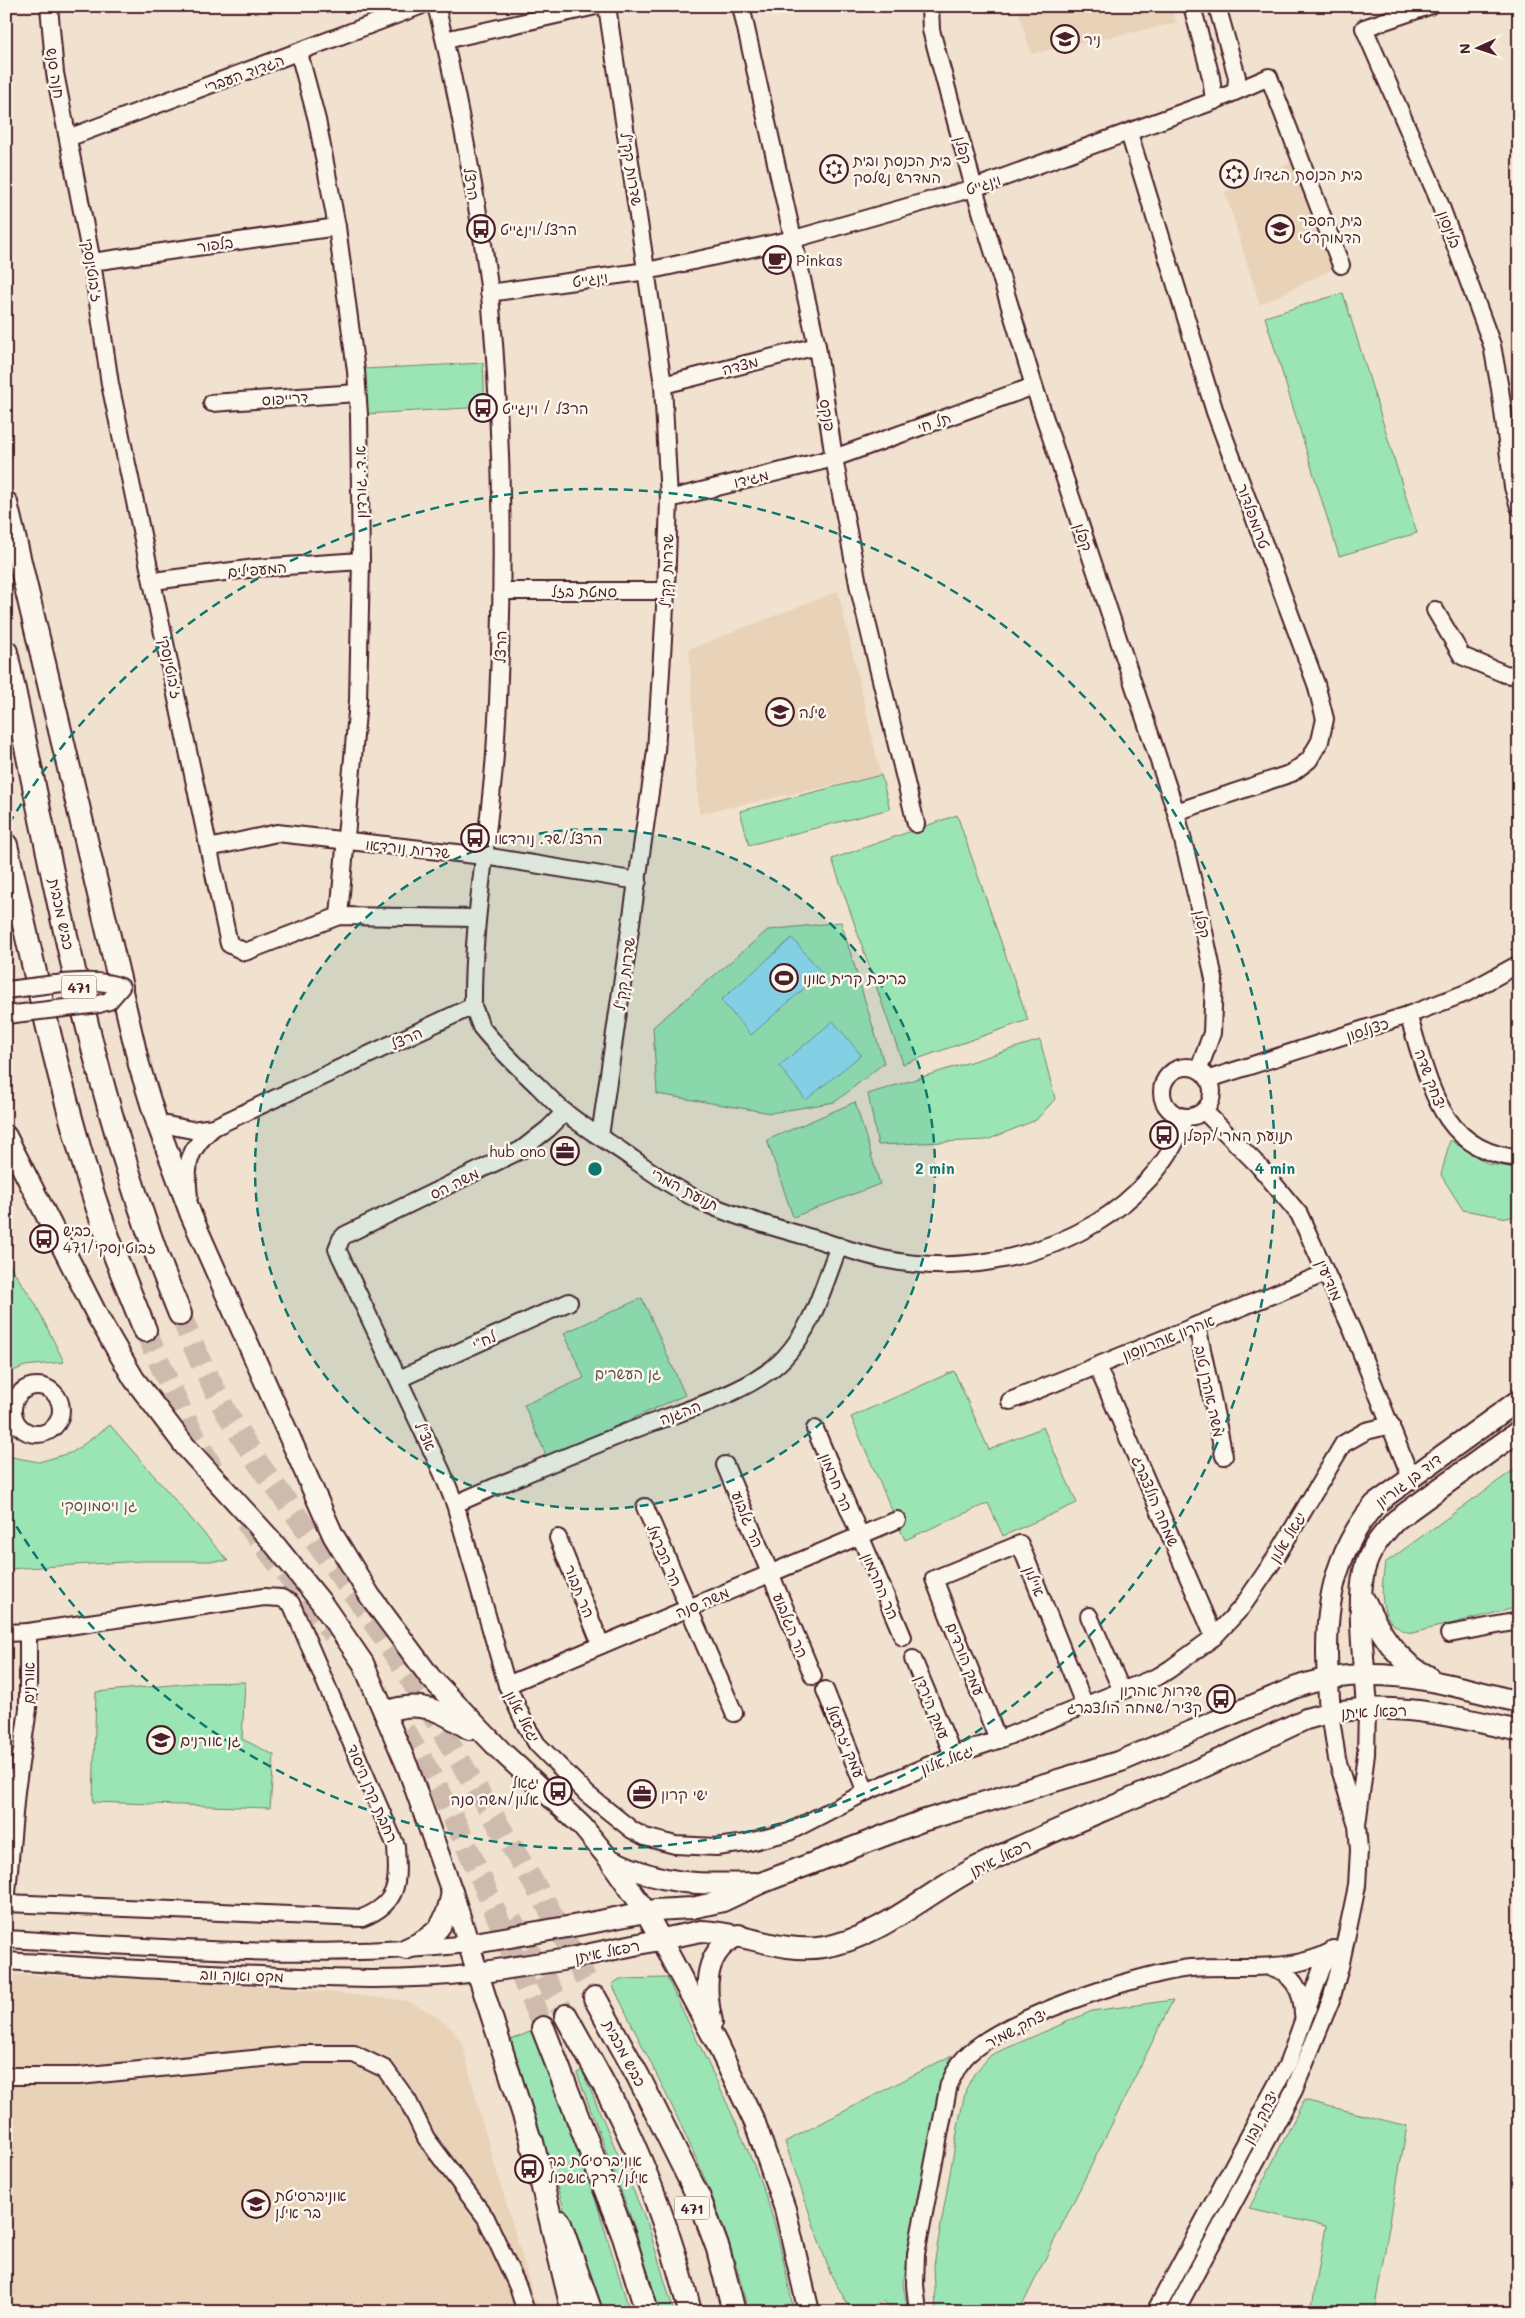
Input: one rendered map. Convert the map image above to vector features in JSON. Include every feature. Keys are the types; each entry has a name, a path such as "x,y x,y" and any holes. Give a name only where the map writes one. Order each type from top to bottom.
{"highway":[{"path":"6,503 121,988"},
{"name":"כביש מכבית","path":"6,652 70,951 91,1036 130,1175 160,1265 180,1314"},
{"name":"471","path":"6,845 68,1109 103,1224 145,1330"},
{"name":"כביש מכבית","path":"595,1998 654,2108"},
{"name":"471","path":"566,2016 610,2095 642,2164 669,2236 690,2312"},
{"path":"543,2028 624,2237 647,2312"},
{"path":"654,2108 699,2198 718,2249 734,2312"},
{"name":"471","path":"654,2108 690,2202 711,2270 720,2312"},
{"path":"532,2142 573,2312"}],"main road":[{"path":"121,988 139,1065 157,1123 190,1215 319,1506 350,1565 412,1654 457,1706 501,1751 565,1808 609,1859 646,1912 663,1940 746,2101 770,2164 796,2250 809,2312"},
{"path":"6,1136 99,1319 134,1379 185,1446 271,1540 321,1602 363,1664 408,1768 452,1892 532,2142 592,2312"},
{"name":"דוד בן גוריון","path":"1327,1678 1326,1641 1329,1605 1335,1575 1345,1548 1360,1522 1375,1504 1519,1400"},
{"name":"דוד בן גוריון","path":"1367,1709 1362,1594 1364,1571 1372,1550 1381,1535 1396,1520 1519,1431"},
{"path":"1362,1594 1374,1621 1395,1651 1412,1667 1441,1682"},
{"name":"רפאל איתן","path":"469,1944 646,1912 706,1906 931,1818 1078,1776 1121,1761 1294,1688 1327,1678 1365,1675 1405,1676 1441,1682 1519,1702"},
{"name":"יצחק נבון","path":"1327,1678 1330,1712"},
{"path":"385,1712 416,1705 432,1709 449,1716 501,1751"},
{"name":"רפאל איתן","path":"477,1973 617,1949 701,1931 739,1935 778,1947 803,1949 852,1939 979,1866 1170,1782 1306,1719 1330,1712 1367,1709 1408,1709 1435,1712 1519,1731"},
{"path":"609,1859 630,1869 663,1880 708,1884 761,1883"},
{"path":"406,1949 422,1942 439,1929 449,1908 452,1892"},
{"path":"617,1949 636,1930 646,1912"},
{"path":"717,2044 708,1996 709,1967 713,1957 723,1944 739,1935"}],"street":[{"name":"חנה סנש","path":"49,6 55,74 68,138"},
{"name":"הגדוד העברי","path":"68,138 299,53 420,6"},
{"name":"הרצל","path":"214,1127 474,1006 477,918 494,755 502,591 499,426 489,293 470,170 446,40 436,6"},
{"path":"446,40 596,6"},
{"name":"שדרות קק\"ל","path":"600,1136 656,751 666,591 669,499 663,385 607,6"},
{"name":"פנקס","path":"741,6 817,346 834,458 859,589 916,824"},
{"name":"קפלן","path":"930,6 931,30 974,188 1034,386 1176,812 1214,979 1212,1033 1204,1074"},
{"path":"1192,6 1211,77 1214,101"},
{"path":"1217,6 1237,77 1236,91"},
{"name":"בלינסון","path":"1430,6 1364,28 1437,196 1492,345 1500,388 1513,487 1519,507"},
{"name":"א.ד. גורדון","path":"299,53 317,120 337,227 357,393 362,561 358,701 339,916"},
{"name":"וינגייט","path":"489,293 647,271 794,239 974,188 1129,133 1214,101 1269,77 1341,265"},
{"name":"טרומפלדור","path":"1129,133 1215,412 1316,684 1325,718 1320,742 1309,760 1292,773 1176,812"},
{"name":"ז'בוטינסקי","path":"68,138 92,262 110,384 229,944 245,952 339,916 477,918"},
{"name":"בלפור","path":"92,262 337,227"},
{"name":"מצדה","path":"663,385 817,346"},
{"name":"תל חי","path":"834,458 1034,386"},
{"name":"דרייפוס","path":"212,403 357,393"},
{"name":"מגידו","path":"669,499 834,458"},
{"name":"המעפילים","path":"153,581 256,568 362,561"},
{"name":"סמטת בזל","path":"502,591 666,591"},
{"path":"1435,610 1462,656 1505,674 1519,676"},
{"name":"שדרות נורדאו","path":"209,848 277,833 484,856 638,882"},
{"name":"כצנלסון","path":"1204,1074 1408,1015 1466,993 1519,964"},
{"path":"6,990 95,981 112,984 121,988 109,1001 99,1004 6,1015"},
{"name":"תנועת המרי","path":"474,1006 481,1027 486,1033 565,1112 648,1170 705,1203 882,1258 927,1265 987,1262 1018,1257 1076,1234 1108,1216 1134,1193 1164,1161 1180,1134 1184,1117"},
{"name":"יצחק שדה","path":"1408,1015 1441,1112 1448,1122 1478,1147 1494,1154 1519,1158"},
{"path":"1186,1066 1204,1074 1213,1093 1204,1112 1194,1117 1176,1115 1164,1104 1162,1096 1164,1080 1180,1067 1186,1066"},
{"name":"משה הס","path":"338,1244 345,1235 521,1150 548,1129 565,1112"},
{"name":"מודיעין","path":"1204,1112 1232,1138 1288,1199 1299,1214 1326,1273 1411,1478"},
{"path":"157,1123 192,1130 214,1127"},
{"path":"190,1215 188,1186 191,1154 202,1138 214,1127"},
{"name":"אצ\"ל","path":"338,1244 339,1255 399,1379 455,1504 493,1637"},
{"name":"ההגנה","path":"455,1504 632,1430 728,1394 765,1374 784,1357 809,1322 823,1293 839,1246"},
{"name":"אהרון אהרונסון","path":"1010,1401 1326,1273"},
{"name":"לח\"י","path":"399,1379 569,1302"},
{"name":"משה אהרן טוב","path":"1197,1325 1224,1456"},
{"name":"שמחה הולצברג","path":"1097,1366 1214,1636"},
{"name":"יגאל אלון","path":"493,1637 507,1685 524,1724 537,1744 581,1788 617,1820 632,1830 654,1840 682,1846 726,1846 751,1842 789,1832 866,1792 1084,1704 1159,1676 1214,1636 1242,1607 1256,1588 1343,1444 1366,1431 1390,1425"},
{"name":"הר חרמון","path":"815,1429 859,1536"},
{"name":"הר גלבוע","path":"725,1465 770,1574"},
{"name":"הר הכרמל","path":"644,1507 734,1712"},
{"name":"משה סנה","path":"507,1685 897,1520"},
{"name":"הר החרמון","path":"859,1536 903,1637"},
{"name":"הר תבור","path":"558,1538 601,1645"},
{"name":"איילון","path":"934,1579 1020,1544 1084,1704"},
{"name":"הר הגלבוע","path":"770,1574 813,1676"},
{"name":"עמק הורדים","path":"934,1579 998,1740"},
{"name":"רחבת קרן היסוד","path":"6,1903 362,1918 377,1912 391,1899 397,1873 396,1846 291,1603 281,1598 264,1597 28,1632"},
{"path":"1089,1616 1122,1691"},
{"path":"1449,1634 1519,1621"},
{"path":"6,1633 28,1632"},
{"name":"אורנים","path":"6,1903 11,1791 28,1709 28,1632"},
{"name":"עמק הירדן","path":"913,1659 953,1756"},
{"name":"עמק יזרעאל","path":"825,1690 866,1792"},
{"name":"יצחק נבון","path":"1175,2312 1294,2090 1331,2000 1340,1967 1359,1868 1357,1825 1366,1754 1367,1709"},
{"name":"יצחק נבון","path":"1330,1712 1336,1759 1357,1825"},
{"name":"יצחק נבון","path":"1155,2312 1288,2063 1322,1968 1350,1916"},
{"name":"מקס ואנה ווב","path":"6,1939 174,1948 308,1952 406,1949 469,1944"},
{"name":"יצחק שמיר","path":"918,2312 915,2285 916,2254 949,2084 962,2060 985,2041 1024,2021 1108,1987 1150,1975 1190,1968 1266,1967 1300,1964 1332,1950"},
{"name":"מקס ואנה ווב","path":"6,1961 308,1978 406,1978 477,1973"},
{"name":"יצחק שמיר","path":"1266,1967 1285,1974 1296,1984 1303,2008 1304,2021"},
{"path":"6,2076 79,2076 303,2054 354,2054 385,2069 408,2101 426,2138 486,2218 518,2287 526,2312"}],"shaded area":[{"name":"ניר","path":"1017,6 1171,6 1176,23 1031,54"},
{"name":"בית הספר הדמוקרטי","path":"1292,162 1341,265 1260,305 1225,192"},
{"name":"שילה","path":"838,591 881,775 699,814 689,649"},
{"name":"אוניברסיטת בר אילן","path":"6,1974 211,1982 318,1991 408,2001 433,2014 452,2029 463,2045 478,2107 535,2301 544,2312 6,2312"}],"green space":[{"path":"1343,293 1417,533 1339,556 1265,317"},
{"path":"483,363 485,407 365,414 363,369"},
{"path":"881,775 890,809 749,845 740,811"},
{"path":"957,815 1028,1020 903,1064 832,859"},
{"name":"בריכת קרית אונו","path":"841,922 884,1063 835,1102 771,1113 657,1094 653,1027 768,930"},
{"path":"1040,1040 1055,1099 1036,1120 987,1140 878,1145 868,1094"},
{"path":"855,1102 880,1184 793,1217 767,1140"},
{"path":"1450,1140 1488,1164 1519,1168 1519,1214 1508,1218 1463,1210 1441,1175"},
{"path":"6,1260 35,1303 64,1362 25,1366 6,1374"},
{"name":"גן העשרים","path":"642,1298 685,1395 547,1457 524,1405 584,1378 564,1333"},
{"path":"954,1371 989,1450 1043,1427 1077,1503 1003,1536 988,1503 905,1540 851,1417"},
{"name":"גן ויסמונסקי","path":"110,1425 228,1561 143,1561 6,1569 6,1456 39,1462 73,1452"},
{"path":"1519,1466 1519,1607 1412,1633 1400,1629 1392,1623 1387,1615 1382,1596 1385,1563"},
{"path":"245,1682 242,1739 274,1755 270,1808 93,1802 96,1692 193,1683"},
{"path":"667,1978 744,2141 766,2197 775,2225 794,2312 748,2312 737,2269 723,2227 690,2144 612,1984 620,1979"},
{"path":"1173,2000 1019,2312 936,2312 934,2265 960,2116 966,2089 974,2074 991,2055 1092,2011"},
{"path":"532,2031 595,2198 630,2312 599,2312 511,2040"},
{"path":"952,2055 941,2081 903,2284 908,2312 897,2312 883,2301 858,2312 852,2312 830,2273 785,2142"},
{"path":"582,2070 648,2225 674,2312 660,2312 634,2226 577,2073"},
{"path":"1304,2100 1407,2126 1374,2312 1311,2312 1326,2226 1249,2209"}],"water":[{"path":"792,938 822,973 751,1035 721,1000"},
{"path":"833,1021 861,1055 806,1100 779,1066"}],"tunnel":[{"path":"180,1314 202,1365 226,1412 258,1463 364,1608 407,1673 548,1907 595,1998"},
{"path":"145,1330 183,1415 216,1475"},
{"path":"245,1521 333,1634"},
{"path":"385,1703 410,1741 454,1820 492,1903 543,2028"},
{"path":"511,1919 566,2016"}],"place":[{"name":"ניר","path":"1065,39"},
{"name":"בית הכנסת ובית המדרש נשלסק","path":"834,169"},
{"name":"בית הכנסת הגדול","path":"1234,174"},
{"name":"הרצל/וינגייט","path":"481,229"},
{"name":"בית הספר הדמוקרטי","path":"1280,229"},
{"name":"Pinkas","path":"777,260"},
{"name":"הרצל / וינגייט","path":"483,408"},
{"name":"שילה","path":"780,712"},
{"name":"הרצל/שד. נורדאו","path":"475,838"},
{"name":"בריכת קרית אונו","path":"784,978"},
{"name":"תנועת המרי/קפלן","path":"1164,1135"},
{"name":"hub ono","path":"565,1151"},
{"name":"כביש 471/זבוטינסקי","path":"44,1239"},
{"name":"שדרות אהרון קציר/שמחה הולצברג","path":"1221,1699"},
{"name":"גן אורנים","path":"161,1740"},
{"name":"יגאל אלון/משה סנה","path":"558,1791"},
{"name":"ישי קרון","path":"642,1794"},
{"name":"אוניברסיטת בר אילן/דרך אשכול","path":"529,2169"},
{"name":"אוניברסיטת בר אילן","path":"256,2204"}]}
